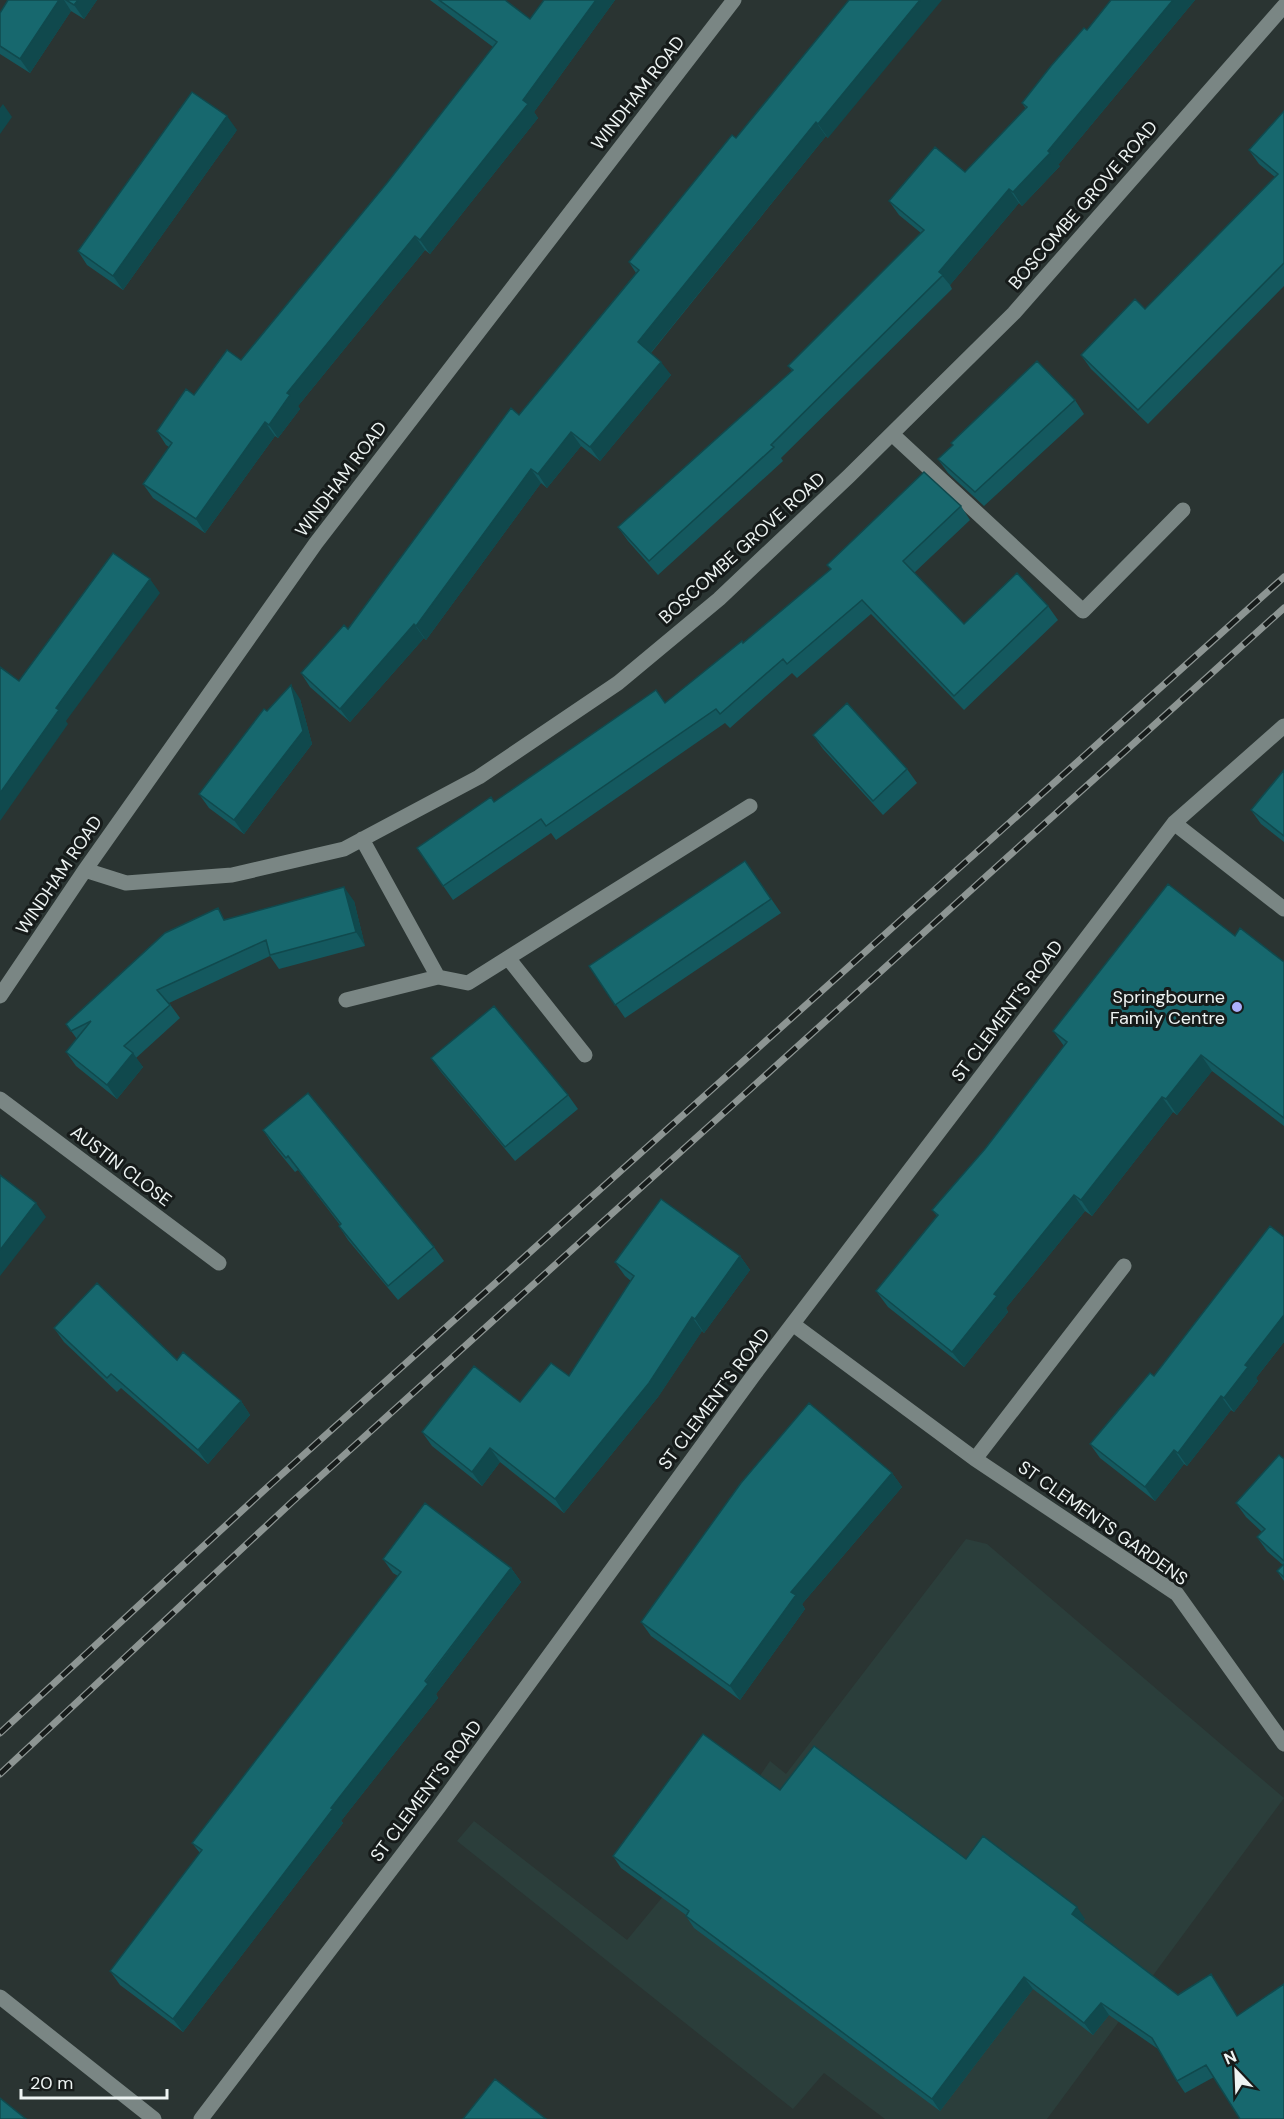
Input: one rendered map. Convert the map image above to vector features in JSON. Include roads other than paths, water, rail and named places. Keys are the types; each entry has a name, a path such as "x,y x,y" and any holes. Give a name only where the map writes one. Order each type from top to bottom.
{"street":[{"name":"WINDHAM ROAD","path":"0,996 85,870 316,543 734,0"},
{"name":"BOSCOMBE GROVE ROAD","path":"85,870 126,883 232,875 344,849 479,777 618,683 719,599 892,434 1014,313 1284,6"},
{"path":"892,434 1083,610 1183,510"},
{"name":"ST CLEMENT'S ROAD","path":"201,2119 438,1808 753,1376 1174,823 1284,726"},
{"path":"345,1000 438,977 468,983 750,806"},
{"path":"1174,823 1284,909"},
{"path":"363,839 438,977"},
{"path":"508,958 585,1055"},
{"name":"AUSTIN CLOSE","path":"0,1099 219,1263"},
{"path":"975,1459 1124,1266"},
{"name":"ST CLEMENTS GARDENS","path":"794,1325 975,1459 1177,1594 1284,1744"},
{"path":"0,1997 154,2119"}],"railway":[{"path":"0,1733 271,1484 1284,577"},
{"path":"0,1774 292,1502 1284,608"}],"place":[{"name":"Springbourne Family Centre","path":"1237,1007"}]}
